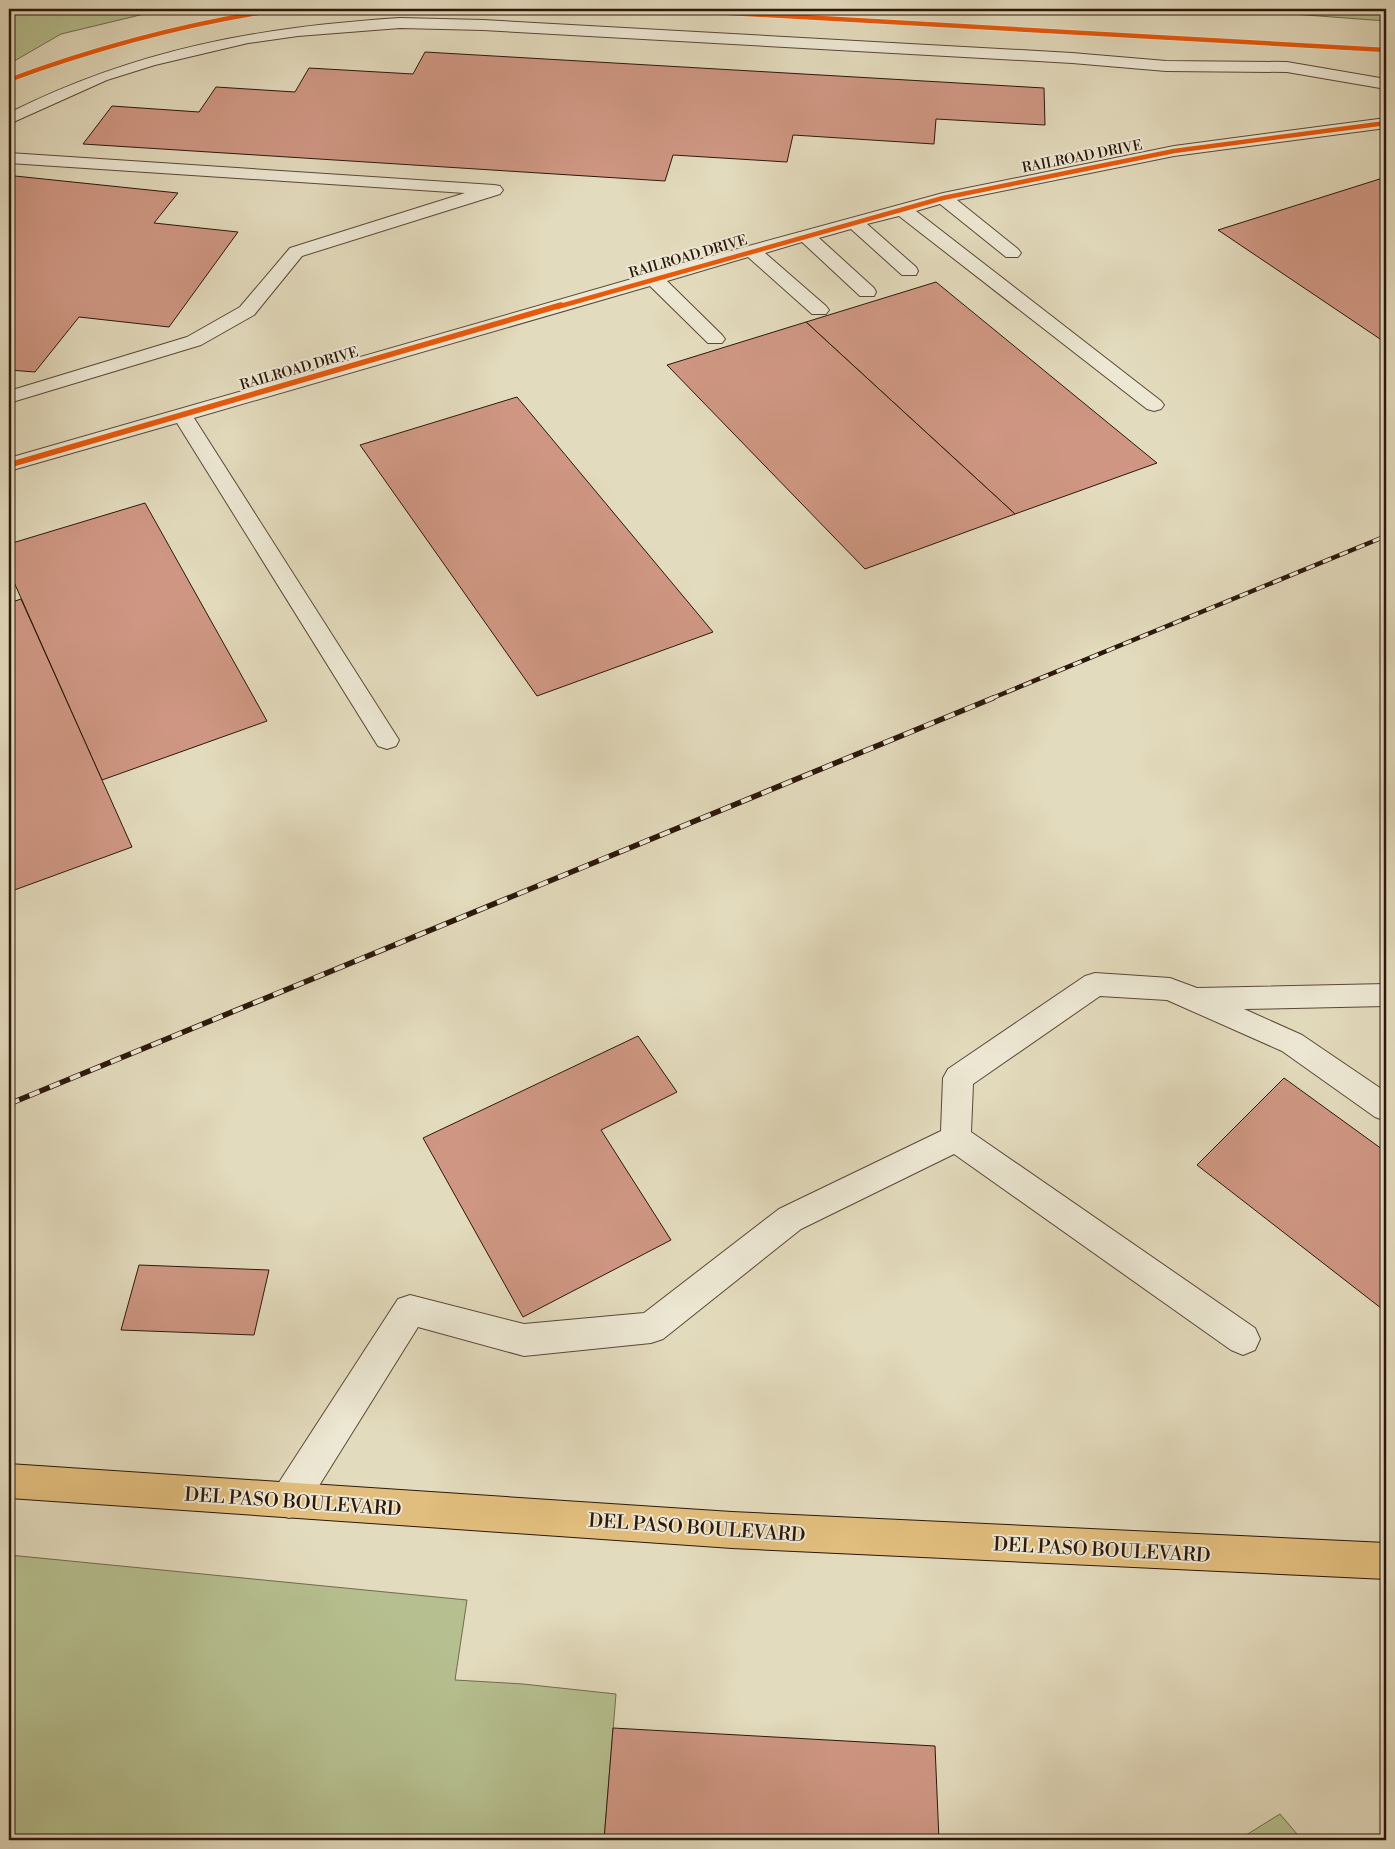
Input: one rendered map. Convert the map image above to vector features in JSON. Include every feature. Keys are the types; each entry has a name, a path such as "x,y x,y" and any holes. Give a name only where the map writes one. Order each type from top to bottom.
{"main road":[{"name":"DEL PASO BOULEVARD","path":"9,1481 732,1530 1386,1561"}],"street":[{"path":"9,119 43,100 112,72 211,44 320,29 401,23 483,25 1072,58 1166,66 1287,67 1386,71"},
{"path":"1287,67 1386,84"},
{"name":"RAILROAD DRIVE","path":"9,465 654,279 943,198 1174,151 1386,123"},
{"path":"9,158 494,190 296,252 247,311 194,341 9,397"},
{"path":"943,198 1012,253"},
{"path":"902,209 1154,406"},
{"path":"854,222 910,271"},
{"path":"806,236 867,292"},
{"path":"752,251 819,310"},
{"path":"654,279 716,339"},
{"path":"182,415 386,740"},
{"path":"956,1138 958,1078 1095,984 1170,989 1292,1043 1386,1108"},
{"path":"1193,999 1386,995"},
{"path":"956,1138 1243,1339"},
{"path":"289,1500 410,1310 524,1340 651,1328 790,1219 956,1138"}],"green space":[{"path":"9,9 165,9 61,34 9,64"},
{"path":"1225,9 1386,9 1386,21"},
{"path":"9,1555 467,1600 455,1680 523,1684 616,1694 604,1840 9,1840"},
{"path":"1280,1814 1302,1840 1238,1840"}],"building":[{"path":"425,52 1044,88 1045,125 936,119 934,144 793,135 787,162 673,155 665,181 83,144 112,106 199,112 216,87 295,92 309,68 413,74"},
{"path":"15,176 178,193 154,223 238,232 169,327 79,317 35,372 9,370 9,183"},
{"path":"1386,177 1386,343 1218,230"},
{"path":"936,282 1157,463 1015,514 806,322"},
{"path":"806,322 1015,514 865,569 667,365"},
{"path":"517,397 713,632 537,696 360,445"},
{"path":"145,503 267,721 102,780 9,571 9,544"},
{"path":"21,599 132,847 9,892 9,603"},
{"path":"638,1036 677,1092 601,1130 671,1240 523,1317 423,1138"},
{"path":"1284,1078 1386,1152 1386,1312 1197,1165"},
{"path":"139,1265 269,1270 254,1335 121,1330"},
{"path":"613,1728 935,1746 939,1840 604,1840"}],"railway":[{"path":"990,699 1386,536"},
{"path":"9,1104 993,698"}],"cycle path":[{"path":"9,80 76,56 178,28 283,9"},
{"path":"659,9 1386,50"},
{"path":"9,465 715,261 943,198 1174,151 1386,123"}]}
